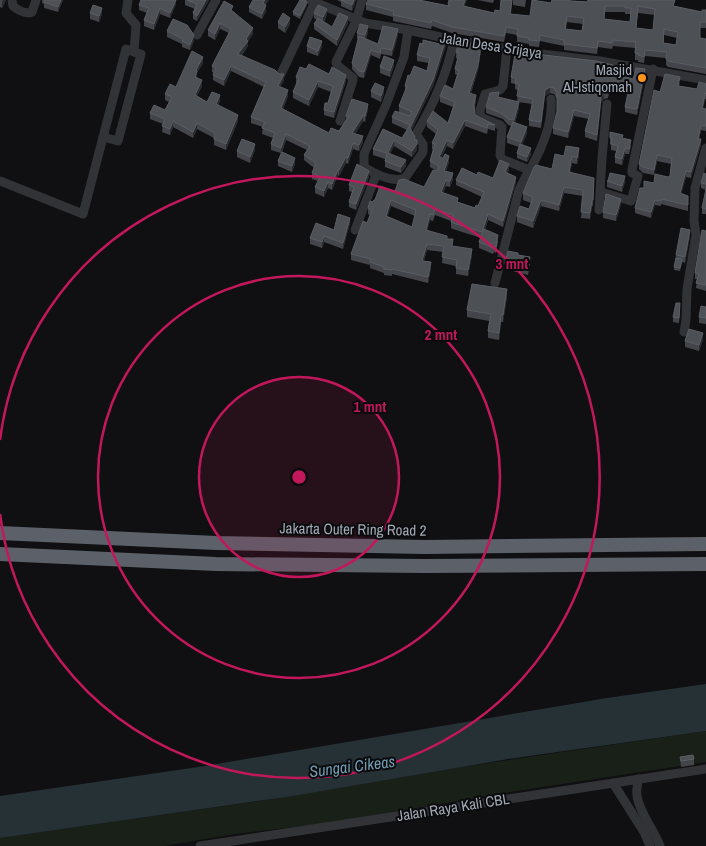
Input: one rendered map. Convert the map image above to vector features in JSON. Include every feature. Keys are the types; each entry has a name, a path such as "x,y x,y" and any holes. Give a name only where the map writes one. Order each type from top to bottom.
{"highway":[{"name":"Jakarta Outer Ring Road 2","path":"0,534 216,543 424,547 706,544"},
{"path":"0,554 216,564 424,566 706,564"},
{"path":"0,558 51,556"}],"street":[{"path":"12,0 14,7 22,12 30,13 36,0"},
{"path":"128,0 126,13 136,25 134,52"},
{"path":"197,35 216,0"},
{"path":"340,121 353,78 336,62 356,21 362,0"},
{"path":"281,74 313,1"},
{"name":"Jalan Desa Srijaya","path":"313,1 356,21 454,40 653,69 706,80"},
{"path":"408,30 404,57 386,105 364,154 364,167 376,175 401,180 405,178 423,152 424,144 416,134 438,93 454,40"},
{"path":"507,48 503,86 500,90 484,94 480,116 502,127 501,158 529,170"},
{"path":"0,182 83,214 103,137 126,49 140,54 118,141 103,137"},
{"path":"601,192 631,201 638,176 632,170 653,69"},
{"path":"496,283 519,190 537,158 546,134 550,120 551,99"},
{"path":"599,210 608,104"},
{"path":"684,332 688,274 696,235 694,221 695,188 706,148"},
{"path":"355,230 376,175"},
{"name":"Jalan Raya Kali CBL","path":"200,846 706,769"},
{"path":"638,779 637,794 639,805 660,846"},
{"path":"613,783 650,846"},
{"path":"630,810 639,805"}],"shaded area":[{"path":"706,731 706,762 510,792 337,822 235,834 164,846 0,846 0,838 260,801 461,767"}],"water":[{"name":"Sungai Cikeas","path":"706,684 706,731 508,759 293,796 0,838 0,796 205,766 607,698"}],"building":[{"path":"45,0 61,0 58,7 44,2"},
{"path":"141,0 176,0 170,13 160,8 154,24 144,20 149,8 139,5"},
{"path":"187,0 206,0 197,16 193,13 197,4"},
{"path":"253,0 265,0 263,3 266,5 262,14 249,7"},
{"path":"300,0 307,2 300,16 293,12"},
{"path":"341,0 354,0 352,5"},
{"path":"368,0 419,0 449,6 449,0 465,0 463,6 494,13 495,10 500,11 501,0 512,0 510,14 530,16 532,0 551,3 552,0 587,2 588,0 675,0 673,6 702,12 702,10 706,10 706,22 700,22 700,38 706,39 706,68 668,61 666,59 667,52 645,50 644,57 638,55 635,53 636,42 613,40 612,43 598,41 597,48 564,44 564,40 540,35 539,41 529,40 529,38 517,36 518,29 506,27 504,36 452,27 432,20 431,23 393,15 394,11 366,4","holes":["605,6 625,6 625,8 631,8 630,22 604,19","638,6 655,9 653,30 636,28","567,16 584,18 582,31 565,29","664,29 678,32 676,45 663,43"]},
{"path":"224,1 233,6 231,10 253,28 246,39 248,41 238,54 275,70 279,74 284,74 278,86 288,90 281,108 329,133 331,128 339,131 349,116 346,116 352,99 368,104 365,116 363,116 352,133 363,136 359,145 353,143 348,158 346,157 338,170 332,184 328,182 324,191 315,187 320,177 312,173 316,163 304,155 310,146 286,134 281,148 271,144 275,133 262,128 265,122 251,117 266,82 231,66 224,80 213,75 216,68 212,66 231,29 220,23 215,34 208,30"},
{"path":"93,5 102,8 99,16 90,13"},
{"path":"318,5 327,9 323,17 314,13"},
{"path":"283,13 290,18 285,27 278,22"},
{"path":"339,13 348,17 337,40 314,24 318,18 332,27"},
{"path":"173,19 187,25 194,35 190,45 167,31"},
{"path":"360,24 368,26 365,35 357,33"},
{"path":"383,26 398,29 392,50 381,48 380,53 371,50 364,72 359,71 352,63 359,36 378,44"},
{"path":"310,37 322,41 318,51 307,46"},
{"path":"441,38 446,39 433,80 410,128 415,137 414,139 417,140 417,144 412,151 394,140 388,153 406,160 401,167 385,161 387,153 373,149 383,129 402,138 410,125 392,117 395,111 410,116 412,112 399,106 407,86 405,86 408,75 410,76 414,66 427,71 430,58 417,55 420,43 423,44 423,40 440,44"},
{"path":"459,41 481,45 478,65 469,93 476,95 474,104 475,115 495,125 488,124 487,128 465,120 453,143 447,140 439,157 443,158 445,154 449,156 444,171 453,173 450,181 446,180 441,192 458,198 457,202 475,208 476,205 478,206 484,192 456,180 462,168 477,175 478,172 493,178 500,160 509,164 505,172 516,177 503,221 488,214 482,232 453,223 451,222 453,215 435,209 433,215 430,214 426,230 447,236 447,239 453,239 452,246 472,249 468,270 456,268 457,260 442,257 444,246 427,244 422,261 431,262 428,277 384,269 384,267 370,262 371,259 351,254 363,221 367,223 372,210 368,208 370,201 373,202 375,200 380,186 395,191 399,180 404,179 424,187 433,170 437,171 439,166 430,161 435,144 432,143 438,130 427,121 433,111 448,123 455,102 440,96 445,85 453,89 459,70 455,69 459,53 456,52","holes":["391,200 416,210 412,227 386,216"]},
{"path":"192,51 203,57 196,70 195,77 202,80 195,95 207,102 212,92 220,95 216,104 238,115 226,144 214,139 215,133 197,123 193,132 173,121 170,129 162,126 165,119 150,113 154,105 165,110 172,97 165,94 170,84 176,87"},
{"path":"515,54 535,58 535,54 596,61 613,65 612,73 633,79 636,68 645,69 637,109 625,107 629,88 610,83 608,92 604,93 601,97 597,135 585,131 590,114 574,110 568,132 553,128 557,111 557,93 554,88 550,87 545,90 541,122 529,120 533,99 517,96 519,84 515,83 516,78 511,77"},
{"path":"384,56 394,60 390,71 380,67"},
{"path":"309,64 329,74 332,67 346,75 334,112 324,110 325,103 328,103 333,86 318,81 309,100 293,92 299,78 296,77 300,67 306,69"},
{"path":"665,74 680,77 678,86 697,89 699,82 706,84 706,94 702,108 706,109 706,126 701,125 698,139 701,139 691,172 686,171 680,193 688,196 688,205 661,199 661,201 655,200 651,212 635,208 640,188 644,188 644,181 654,183 655,174 670,176 672,158 657,155 654,170 639,164 654,90 660,92"},
{"path":"375,83 384,87 381,96 371,91"},
{"path":"499,92 498,97 519,102 514,120 508,119 503,114 486,107 490,93"},
{"path":"513,122 527,127 521,142 507,137"},
{"path":"610,132 623,135 622,138 631,140 629,149 625,148 622,159 615,157 618,146 611,144"},
{"path":"242,139 255,144 250,157 237,151"},
{"path":"520,144 531,148 527,157 517,153"},
{"path":"566,146 579,148 577,158 572,156 569,172 594,178 593,200 590,213 581,212 583,190 564,187 559,205 541,200 533,221 517,216 520,206 529,209 533,197 523,193 534,167 536,165 552,169 555,154 564,156"},
{"path":"282,152 295,158 292,166 278,161"},
{"path":"357,164 369,171 356,204 349,202 354,187 349,185"},
{"path":"610,173 625,176 622,186 607,181"},
{"path":"704,173 706,174 706,184 701,183"},
{"path":"706,189 706,209 702,208"},
{"path":"606,194 621,199 616,215 603,212"},
{"path":"338,214 350,218 343,243 324,236 322,242 310,238 316,223 334,230"},
{"path":"681,228 690,230 685,257 676,255"},
{"path":"484,229 498,235 496,247 494,246 493,248 479,242"},
{"path":"702,230 706,231 706,285 696,283 699,274 695,273"},
{"path":"508,251 530,257 528,270 505,263"},
{"path":"676,258 682,259 680,268 674,267"},
{"path":"472,284 507,289 499,333 488,331 491,314 467,310"},
{"path":"676,303 680,303 679,318 673,317"},
{"path":"701,306 706,307 706,318 699,317"},
{"path":"689,329 703,333 699,345 685,341"},
{"path":"693,755 694,759 681,761 680,757"}],"place":[{"name":"Masjid Al-Istiqomah","path":"642,78"}]}
